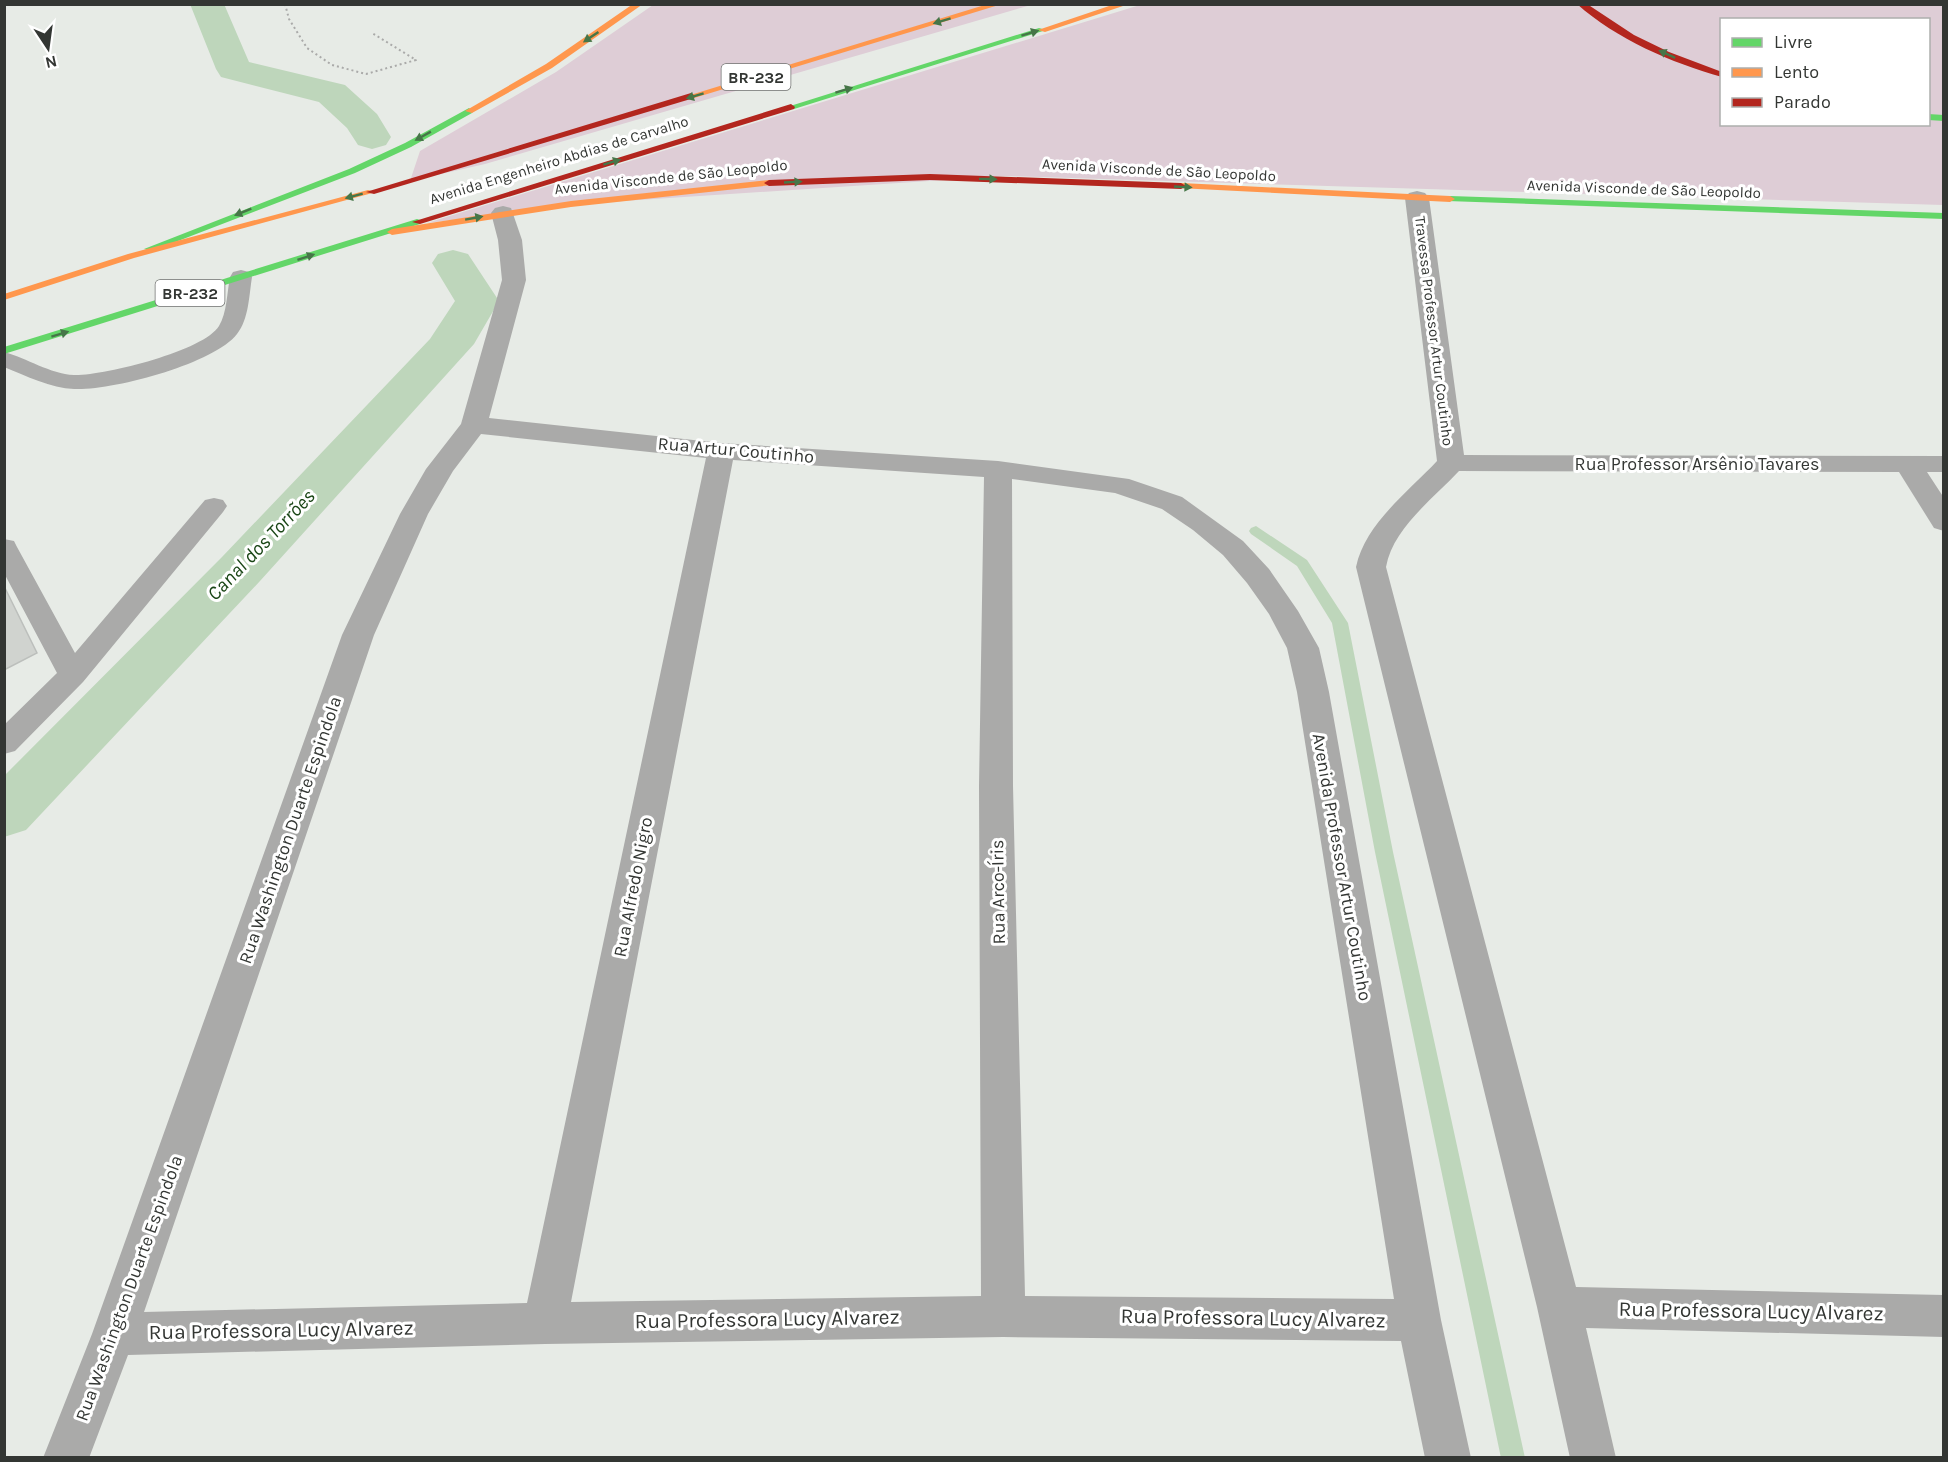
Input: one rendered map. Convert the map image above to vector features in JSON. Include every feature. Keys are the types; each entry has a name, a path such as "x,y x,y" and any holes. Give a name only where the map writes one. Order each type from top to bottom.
{"main road":[{"name":"Avenida Engenheiro Abdias de Carvalho","path":"131,256 352,171 408,145 549,66 639,4"},
{"name":"Avenida Engenheiro Abdias de Carvalho","path":"4,297 131,256 410,181 998,4"},
{"name":"Avenida Engenheiro Abdias de Carvalho","path":"4,351 1125,4"},
{"path":"1581,4 1652,47 1720,74"},
{"name":"Avenida Visconde de São Leopoldo","path":"375,235 575,202 748,184 874,178 1005,179 1418,198 1944,216"}],"street":[{"name":"Travessa Professor Artur Coutinho","path":"1418,198 1451,463"},
{"name":"Rua Washington Duarte Espindola","path":"66,1458 114,1334 358,636 414,514 440,469 474,425 514,280 510,240 503,213"},
{"name":"Rua Artur Coutinho","path":"474,425 721,451 998,469"},
{"name":"Rua Alfredo Nigro","path":"545,1323 721,451"},
{"name":"Rua Professor Arsênio Tavares","path":"1451,463 1944,464"},
{"path":"1451,463 1384,535 1371,558 1371,567 1559,1307 1593,1458"},
{"path":"1908,464 1944,522"},
{"name":"Rua Arco-Íris","path":"998,469 996,786 1003,1316"},
{"name":"Avenida Professor Artur Coutinho","path":"998,469 1119,485 1172,503 1233,548 1258,576 1282,611 1303,648 1317,715 1419,1320 1448,1458"},
{"name":"Rua Professora Lucy Alvarez","path":"1559,1307 1944,1316"},
{"name":"Rua Professora Lucy Alvarez","path":"114,1334 545,1323 1003,1316 1419,1320"}],"lane":[{"path":"4,358 72,382 91,382 110,379 201,351 220,340 230,329 241,278"},
{"path":"4,743 73,675 214,506"},
{"path":"4,548 73,675"}],"path":[{"path":"285,4 289,19 308,48 332,64 366,74 416,60 372,33"}],"shaded area":[{"path":"653,5 1031,5 485,164 410,181 420,151 556,72"},
{"path":"1140,5 1943,5 1943,205 1005,176 593,203 427,223"}],"building":[{"path":"4,586 37,653 4,670"}],"waterway":[{"path":"207,4 234,69 332,93 363,122 372,137"},
{"name":"Canal dos Torrões","path":"4,814 241,569 446,349 458,334 477,301 453,263"},
{"path":"1256,531 1302,563 1340,623 1384,852 1513,1458"}],"traffic: fast":[{"path":"791,107 1042,30"},
{"path":"149,249 352,171 408,145 469,111"},
{"path":"1930,117 1944,118"},
{"path":"1450,199 1944,216"},
{"path":"4,351 417,222"}],"traffic: slow":[{"path":"469,111 549,66 639,4"},
{"path":"691,96 998,4"},
{"path":"1042,30 1125,4"},
{"path":"392,232 571,204 769,183"},
{"path":"1181,186 1450,199"},
{"path":"4,297 131,256 371,192"}],"traffic: jam":[{"path":"1581,4 1648,46 1720,74"},
{"path":"371,192 691,96"},
{"path":"417,222 791,107"},
{"path":"769,183 930,177 1181,186"}]}
